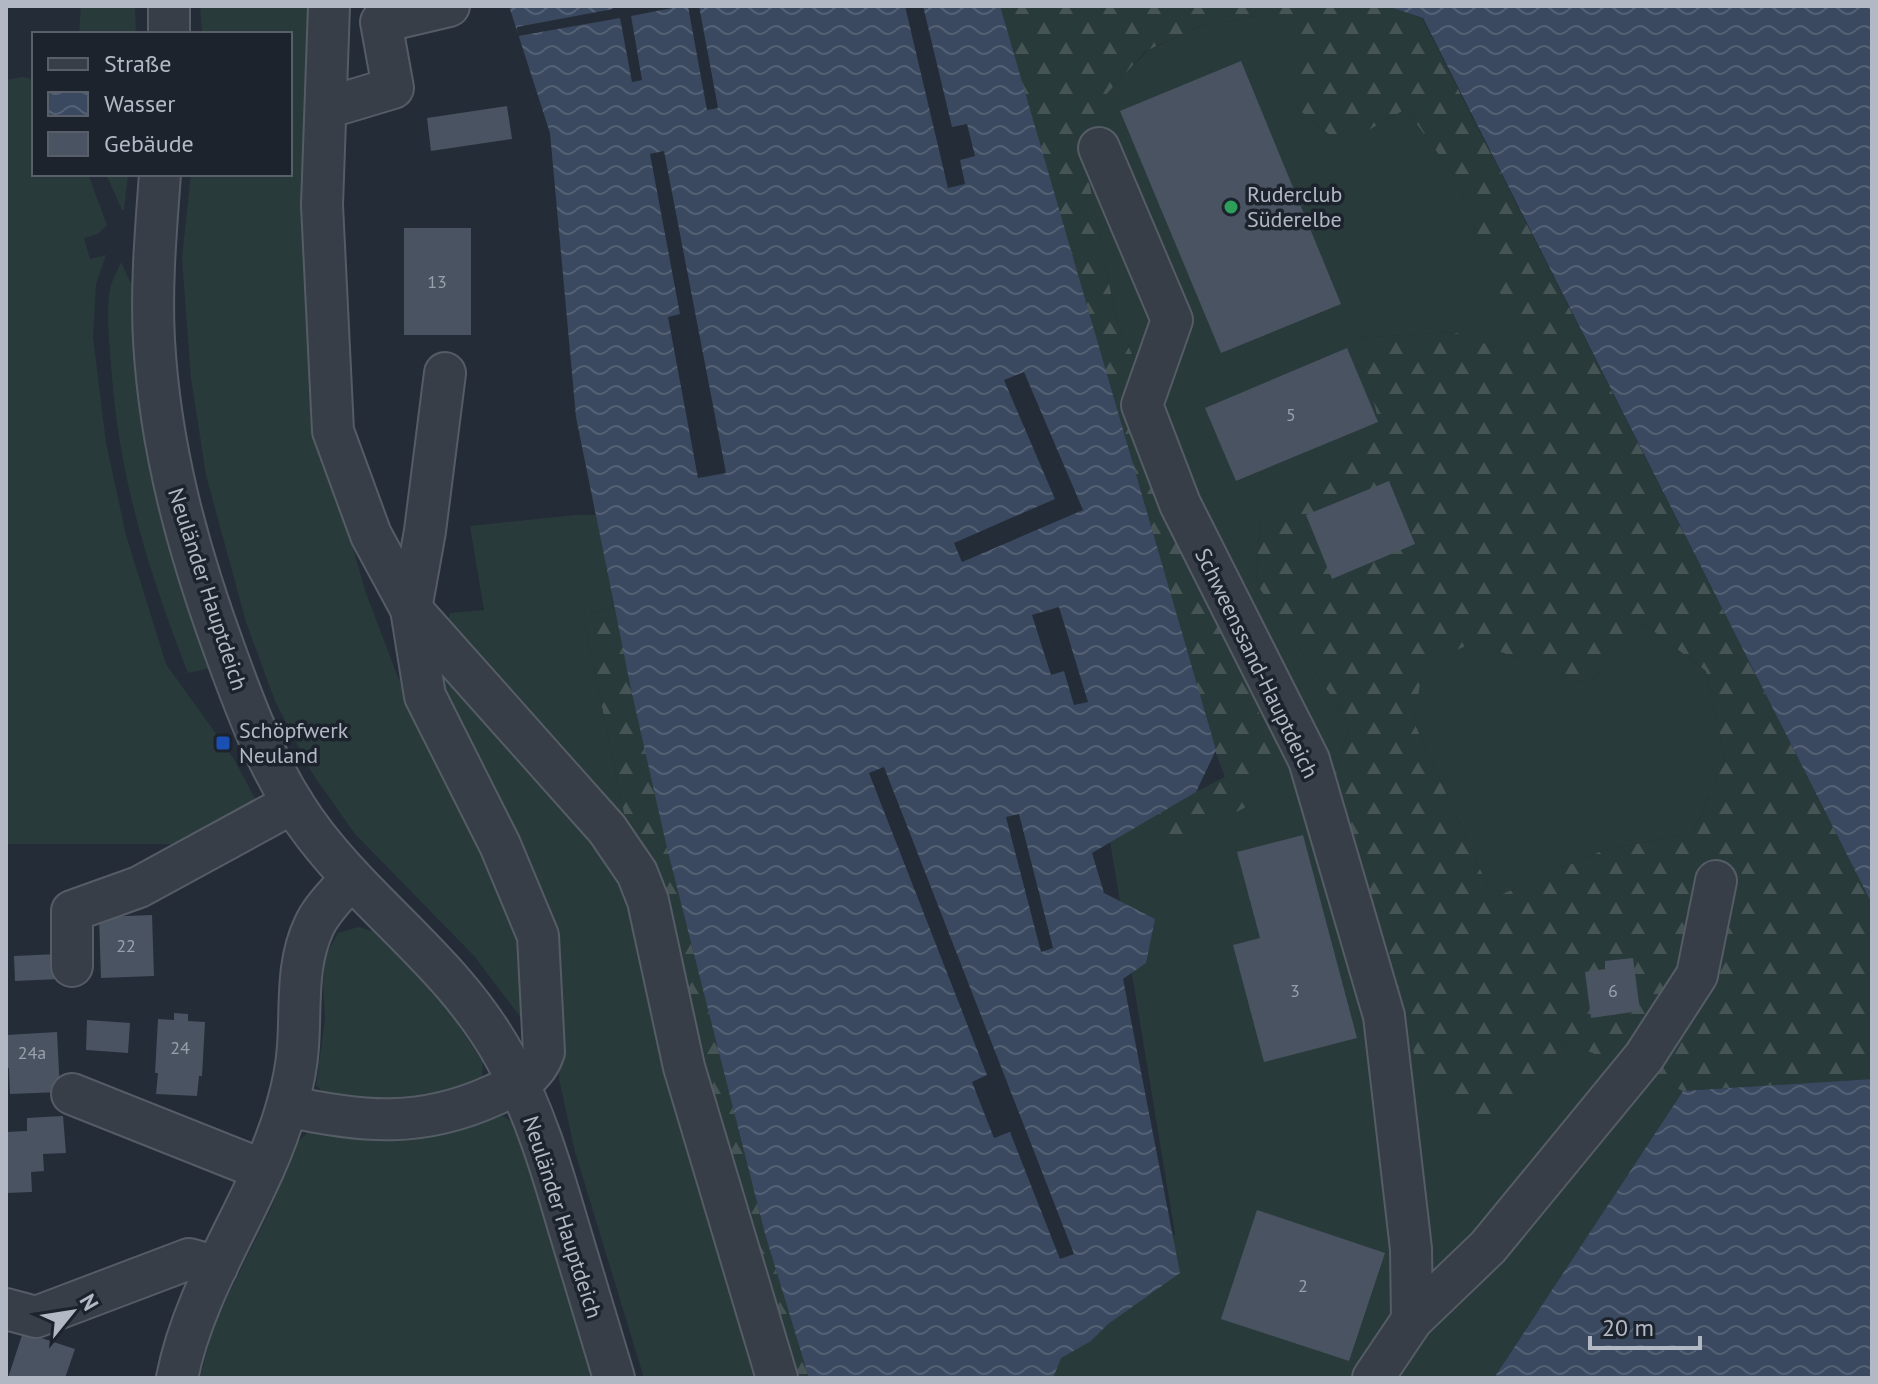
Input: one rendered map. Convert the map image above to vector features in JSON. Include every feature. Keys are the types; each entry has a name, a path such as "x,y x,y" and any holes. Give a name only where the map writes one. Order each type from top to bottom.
{"street":[{"path":"169,6 169,32"},
{"path":"329,6 322,205 333,431 371,535 411,609 607,829 637,873 648,901 684,1067 777,1378"},
{"path":"326,101 343,103 393,88 381,22 449,6"},
{"name":"Schweenssand-Hauptdeich","path":"1099,148 1172,320 1142,405 1180,504 1309,760 1384,1016 1411,1249 1412,1320"},
{"name":"Neuländer Hauptdeich","path":"160,176 153,272 154,340 161,409 171,470 196,567 236,684 262,744 293,803 351,878 459,987 486,1025 518,1084 544,1143 614,1378"},
{"path":"287,1106 340,1118 412,1120 454,1111 518,1084 539,1067 544,1052 538,936 500,845 425,696 411,609 425,531 445,373"},
{"path":"72,966 72,911 139,887 293,803"},
{"path":"177,1378 198,1309 263,1170 287,1106 298,1050 301,970 305,948 314,924 351,878"},
{"path":"1373,1378 1412,1320 1488,1247 1644,1057 1697,975 1716,881"},
{"path":"72,1094 263,1170"},
{"path":"6,1309 36,1317 189,1259 217,1267"}],"green space":[{"path":"81,6 135,6 136,32 79,32"},
{"path":"200,6 347,6 327,457 365,590 397,675 445,779 482,842 514,921 523,966 521,1018 475,957 355,834 312,773 275,701 246,622 206,475 191,378 182,258 191,176 292,176 292,32 202,32"},
{"path":"984,6 1387,6 1422,18 1872,904 1872,1079 1683,1091 1566,1042 1494,1127 1416,1066 1403,989 1353,968 1310,827 1351,726 1256,583 1260,522 1382,436 1359,338 1454,332 1526,359 1455,177 1406,109 1342,145 1293,105 1293,38 1254,16 1200,26 1146,51 1100,101 1084,155 1116,319 1194,490 1226,630 1273,749 1250,805 1170,847 1155,813 1225,777 1115,483","holes":["1644,624 1706,671 1725,759 1693,833 1604,850 1493,898 1414,722 1423,666 1474,642 1588,684"]},
{"path":"1254,16 1294,38 1293,105 1342,145 1406,109 1455,177 1527,360 1454,332 1359,338 1383,436 1260,522 1256,583 1351,726 1310,827 1403,989 1417,1066 1493,1126 1566,1042 1683,1091 1494,1378 1035,1378 1175,1234 1109,835 1155,813 1170,846 1250,805 1226,630 1194,490 1116,319 1084,156 1099,101 1147,51 1200,26"},
{"path":"23,77 32,79 32,176 89,176 107,225 98,234 84,238 90,259 106,255 96,284 93,337 106,443 126,535 166,664 234,759 261,810 185,844 6,844 6,80"},
{"path":"107,176 128,176 122,210"},
{"path":"121,262 134,290 136,372 147,460 167,542 211,668 188,673 149,564 122,453 108,317 111,285"},
{"path":"596,515 614,607 583,615 632,852 444,635 450,613 484,610 470,526"},
{"path":"614,607 667,848 765,1234 809,1378 780,1378 632,852 583,615"},
{"path":"1644,624 1706,671 1725,759 1693,833 1604,850 1493,898 1414,722 1423,665 1474,642 1588,684"},
{"path":"439,654 627,879 764,1378 644,1378 575,1152 559,1079 561,1036 470,749 441,680"},
{"path":"358,927 380,933 439,995 483,1063 482,1079 415,1110 330,1099 316,1085 325,1020 325,956 338,933"},
{"path":"483,1112 511,1121 525,1146 594,1378 200,1378 214,1324 273,1204 297,1143 310,1130"}],"water":[{"path":"509,6 1000,6 1216,750 1196,792 1092,853 1104,893 1155,919 1146,963 1123,979 1180,1273 1108,1324 1091,1341 1061,1358 1053,1378 809,1378 765,1234 667,848 631,689 576,417 550,133"},
{"path":"1387,6 1872,6 1872,904 1423,18"},
{"path":"1872,1079 1872,1378 1494,1378 1683,1091"}],"pier":[{"path":"613,6 682,6 631,16 642,80 632,82 620,18 518,36 517,27 613,9"},
{"path":"688,6 699,6 718,108 707,110"},
{"path":"905,6 923,6 952,127 967,124 975,156 960,160 965,184 948,188"},
{"path":"664,151 726,473 698,478 668,317 680,314 650,154"},
{"path":"1024,372 1083,510 962,562 954,543 1055,499 1004,380"},
{"path":"1059,607 1088,702 1074,705 1064,671 1051,675 1032,615"},
{"path":"884,767 1074,1254 1060,1259 1010,1132 994,1138 972,1082 987,1075 869,773"},
{"path":"1019,814 1053,948 1041,952 1006,817"}],"building":[{"name":"Ruderclub Süderelbe","path":"1241,61 1341,304 1221,353 1120,111"},
{"path":"507,106 512,139 431,151 427,118"},
{"path":"404,228 471,228 471,335 404,335"},
{"path":"1347,348 1378,422 1236,481 1205,408"},
{"path":"1389,481 1415,544 1332,579 1306,515"},
{"path":"1303,835 1357,1038 1264,1062 1233,945 1260,938 1237,852"},
{"path":"152,915 154,976 101,978 99,917"},
{"path":"59,954 60,979 15,981 14,956"},
{"path":"1633,958 1640,1011 1591,1018 1585,972 1605,969 1605,961"},
{"path":"174,1013 188,1014 188,1021 205,1022 202,1076 199,1076 197,1096 156,1094 158,1019 174,1020"},
{"path":"87,1020 130,1023 128,1053 86,1050"},
{"path":"57,1032 60,1092 10,1094 9,1068 6,1068 7,1035"},
{"path":"63,1116 66,1153 43,1154 44,1171 31,1172 32,1192 6,1193 6,1132 27,1131 27,1118"},
{"path":"1257,1210 1385,1253 1349,1361 1221,1319"},
{"path":"23,1332 75,1349 65,1378 8,1378"}],"place":[{"name":"Ruderclub Süderelbe","path":"1231,207"},
{"name":"Schöpfwerk Neuland","path":"223,743"}]}
